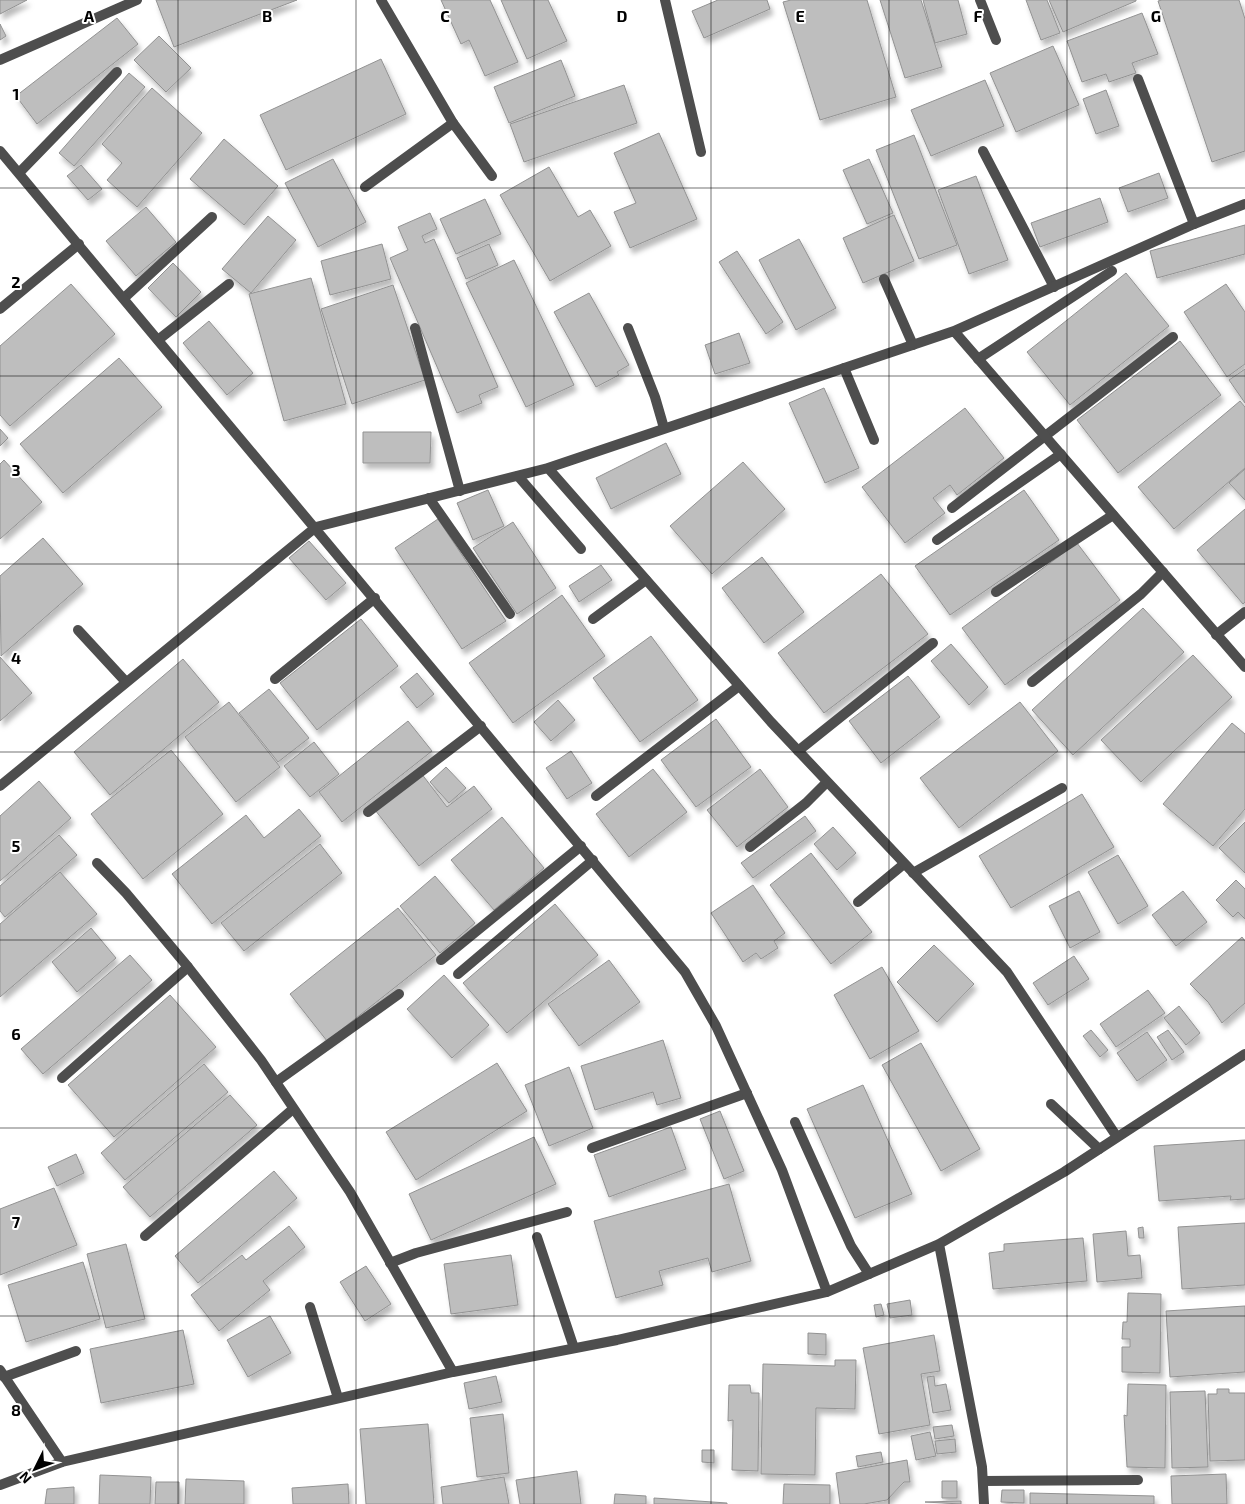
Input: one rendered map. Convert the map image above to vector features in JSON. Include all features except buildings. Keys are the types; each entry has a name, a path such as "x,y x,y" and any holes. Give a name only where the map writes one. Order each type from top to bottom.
{"street":[{"path":"0,60 137,0"},
{"path":"380,0 453,123 492,176"},
{"path":"665,0 701,152"},
{"path":"980,0 996,40"},
{"path":"19,173 117,72"},
{"path":"1138,79 1194,224"},
{"path":"365,187 453,123"},
{"path":"0,151 686,972 716,1026 782,1170 827,1292"},
{"path":"983,151 1054,287"},
{"path":"0,786 316,527 548,468 954,331 1194,224 1245,204"},
{"path":"124,298 212,217"},
{"path":"0,309 79,244"},
{"path":"978,359 1112,271"},
{"path":"884,279 913,345"},
{"path":"158,340 228,284"},
{"path":"415,328 460,491"},
{"path":"628,328 655,397 664,428"},
{"path":"954,331 1245,667"},
{"path":"952,508 1173,337"},
{"path":"844,368 874,440"},
{"path":"937,540 1061,454"},
{"path":"548,468 798,751 1007,972 1117,1137"},
{"path":"518,476 581,549"},
{"path":"429,498 510,614"},
{"path":"996,592 1114,515"},
{"path":"1032,682 1141,594 1163,572"},
{"path":"593,619 646,580"},
{"path":"275,679 375,598"},
{"path":"1216,635 1245,612"},
{"path":"78,630 126,682"},
{"path":"798,751 933,643"},
{"path":"596,796 739,686"},
{"path":"368,812 481,726"},
{"path":"750,847 806,803 827,782"},
{"path":"913,873 1062,788"},
{"path":"441,960 582,846"},
{"path":"458,974 593,860"},
{"path":"97,863 126,893 188,967 276,1082 350,1192 453,1372"},
{"path":"858,902 904,864"},
{"path":"62,1078 188,967"},
{"path":"276,1082 399,994"},
{"path":"0,1485 62,1462 453,1372 574,1348 827,1292 939,1244 1064,1172 1245,1054"},
{"path":"592,1148 747,1093"},
{"path":"1051,1104 1099,1149"},
{"path":"145,1236 293,1109"},
{"path":"795,1122 851,1246 869,1274"},
{"path":"390,1263 416,1253 567,1212"},
{"path":"536,1237 574,1348"},
{"path":"939,1244 982,1468 984,1504"},
{"path":"310,1307 338,1398"},
{"path":"62,1462 2,1373 76,1351"},
{"path":"983,1481 1138,1480"}]}
